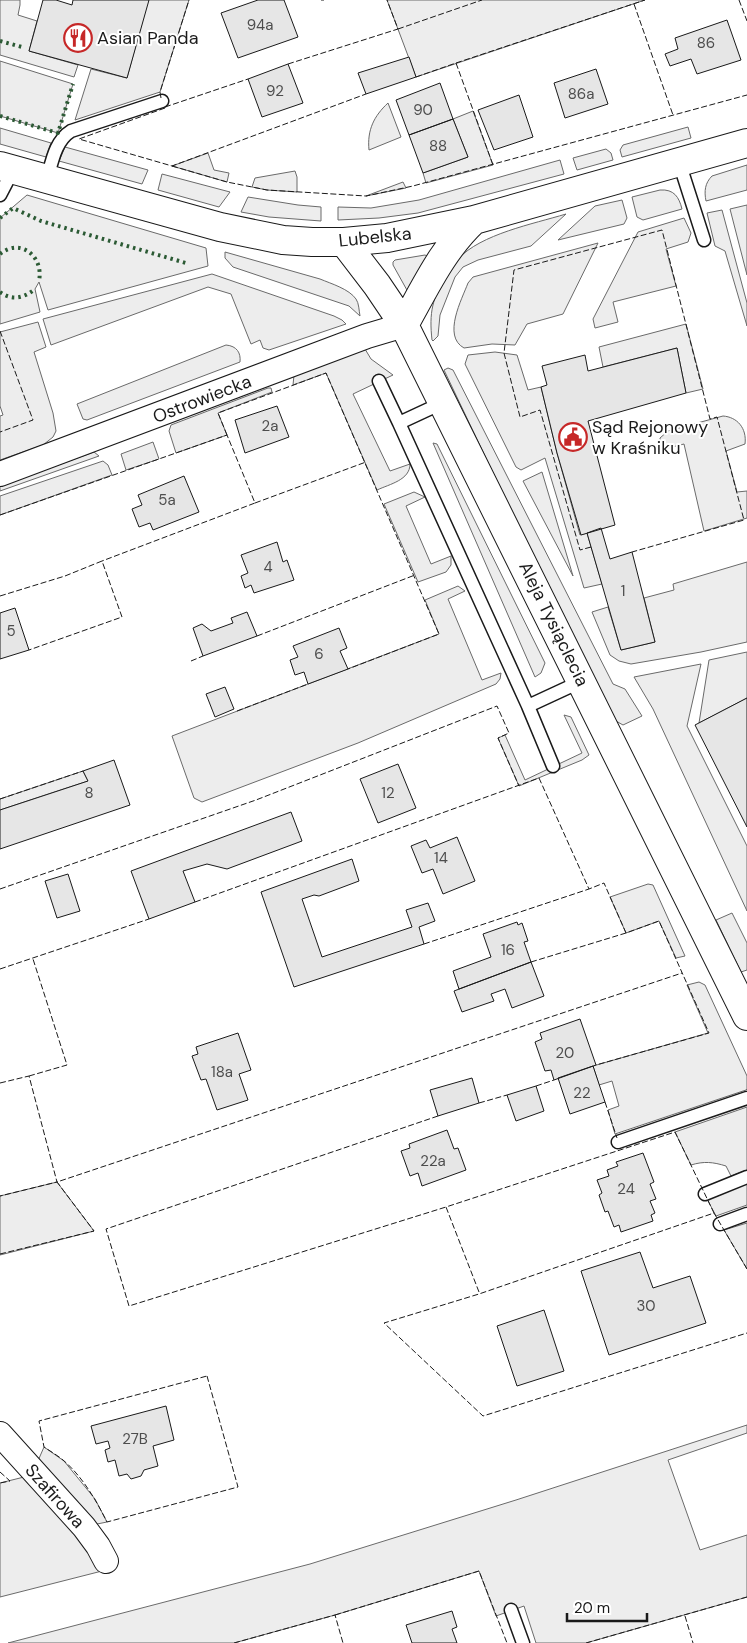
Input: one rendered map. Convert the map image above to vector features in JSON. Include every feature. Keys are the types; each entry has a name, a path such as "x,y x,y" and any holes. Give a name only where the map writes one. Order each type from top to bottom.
{"street":[{"name":"Lubelska","path":"7,168 204,223 259,236 312,242 344,242 396,237 474,220 747,143"},
{"path":"404,326 443,255 474,220"},
{"name":"Aleja Tysiąclecia","path":"344,242 377,285 404,326 747,1016"},
{"name":"Ostrowiecka","path":"0,474 367,336 404,326"},
{"name":"Szafirowa","path":"0,1434 84,1527 106,1561"}],"lane":[{"path":"46,179 58,145 65,135 71,131 162,101"},
{"path":"679,162 704,240"},
{"path":"0,195 7,168"},
{"path":"379,381 528,706 553,766"},
{"path":"399,423 442,403"},
{"path":"528,706 582,681"},
{"path":"618,1142 747,1098"},
{"path":"705,1194 747,1177"},
{"path":"720,1224 747,1214"},
{"path":"511,1610 523,1643"}],"shaded area":[{"path":"0,0 20,0 18,15 37,21 29,51 78,65 74,77 0,55"},
{"path":"148,0 189,0 160,92 75,120 91,69 127,78"},
{"path":"387,0 645,0 416,77"},
{"path":"0,61 73,84 58,133 0,116"},
{"path":"388,103 401,137 369,150 369,136 372,124"},
{"path":"473,111 493,165 426,183 423,173 468,157 453,119"},
{"path":"688,127 691,138 622,157 620,150 623,145"},
{"path":"0,128 51,143 46,157 0,144"},
{"path":"65,147 148,170 142,184 59,161"},
{"path":"606,149 611,153 613,160 577,170 573,158"},
{"path":"208,153 214,170 229,173 227,182 172,166"},
{"path":"560,160 564,174 418,213 379,218 338,220 338,207 371,208 419,200"},
{"path":"747,165 747,190 706,201 706,187 712,176"},
{"path":"295,171 297,192 252,187 255,178"},
{"path":"162,174 230,192 219,207 158,190"},
{"path":"403,182 406,188 366,196"},
{"path":"660,190 672,192 682,209 643,220 637,217 632,197"},
{"path":"27,195 206,248 208,266 48,310 39,282 35,289 40,312 0,324 0,218"},
{"path":"248,197 321,207 321,221 269,217 241,212"},
{"path":"622,200 627,218 624,224 558,240 595,206"},
{"path":"747,205 747,275 730,209"},
{"path":"722,210 747,303 747,326 725,251 715,246 707,213"},
{"path":"566,214 531,246 478,260 463,267 455,277 440,315 438,336 432,340 431,314 435,299 442,283 458,259 468,250 494,236"},
{"path":"684,218 691,233 688,242 666,249 676,286 613,302 618,322 595,328 593,319 638,232"},
{"path":"598,243 563,314 527,324 515,345 492,344 464,348 458,342 454,335 454,326 458,307 468,283 473,277"},
{"path":"225,252 320,279 340,287 356,299 360,316 349,306 233,267 225,258"},
{"path":"427,256 408,292 393,262 395,260"},
{"path":"212,274 334,316 346,324 269,350 263,348 260,340 251,344 231,294 208,287 51,345 43,319"},
{"path":"38,322 46,347 34,352 53,413 56,431 53,437 43,445 0,460 0,416 3,415 0,406 0,332"},
{"path":"686,324 703,389 686,393 677,348 603,367 599,347"},
{"path":"226,345 238,350 240,362 87,420 83,419 77,404"},
{"path":"365,349 371,359 393,375 353,394 390,471 410,464 407,474 403,478 377,490 326,373 293,385 294,375"},
{"path":"495,352 517,355 528,390 541,387 580,535 587,533 602,584 584,588 545,458 521,470 516,467 465,364 468,355"},
{"path":"448,368 453,370 613,684 625,689 642,716 623,725 616,721 523,536 444,370"},
{"path":"271,388 272,392 218,413 227,435 176,453 169,431 171,425"},
{"path":"723,416 737,421 743,428 745,444 726,451 737,492 747,491 747,518 704,531 684,444 660,450 660,438 668,431"},
{"path":"153,442 159,459 126,470 121,454"},
{"path":"433,443 437,444 545,663 541,673 535,677"},
{"path":"94,452 99,456 0,491 0,486"},
{"path":"103,461 108,465 112,475 0,515 0,496"},
{"path":"542,472 573,576 523,481"},
{"path":"414,492 425,497 406,506 431,564 451,556 451,565 446,572 418,582 384,504"},
{"path":"747,562 747,642 631,664 619,661 610,655 592,612 608,607 621,650 655,642 644,598 674,590 673,584"},
{"path":"458,586 465,591 448,599 482,680 501,673 500,679 496,684 358,743 202,802 194,798 172,736 439,634 425,600"},
{"path":"747,652 747,698 699,723 709,660"},
{"path":"701,664 687,726 747,846 747,911 653,709 634,677"},
{"path":"564,715 571,717 589,755 582,760 519,786 498,738 505,735 525,780 582,753"},
{"path":"83,771 88,781 0,810 0,799"},
{"path":"648,884 653,885 685,956 676,958 659,921 626,933 610,897"},
{"path":"732,913 747,943 747,970 741,972 716,920"},
{"path":"699,982 705,985 747,1076 747,1089 615,1134 608,1110 619,1106 612,1081 599,1085 593,1066 708,1033 687,985"},
{"path":"747,1107 747,1170 731,1176 726,1166 713,1163 691,1165 675,1132"},
{"path":"57,1182 94,1231 0,1255 0,1196"},
{"path":"747,1183 747,1205 716,1216 707,1199"},
{"path":"747,1223 747,1269 724,1230"},
{"path":"747,1425 747,1433 668,1460 700,1550 747,1535 747,1597 586,1643 536,1643 524,1606 496,1616 479,1571 335,1615 234,1643 8,1643 310,1564"},
{"path":"44,1447 64,1461 95,1499 107,1522 92,1525 37,1463"},
{"path":"28,1476 51,1499 102,1571 0,1597 0,1483"}],"building":[{"path":"43,0 56,0 72,5 73,0 149,0 127,78 29,51"},
{"path":"258,0 284,0 298,37 238,58 221,13"},
{"path":"727,20 741,60 697,74 691,59 670,66 665,54 678,49 675,38"},
{"path":"409,57 416,77 366,94 358,73"},
{"path":"288,64 303,103 262,117 248,79"},
{"path":"596,69 608,104 565,118 554,83"},
{"path":"440,83 453,119 409,135 396,100"},
{"path":"519,95 533,137 494,150 478,110"},
{"path":"453,119 468,157 423,173 409,135"},
{"name":"Sąd Rejonowy w Kraśniku","path":"677,348 686,393 588,421 615,525 581,535 557,453 541,387 547,385 542,366 585,355 588,371"},
{"path":"277,406 289,437 245,453 235,420"},
{"path":"184,476 199,512 153,530 150,523 139,527 132,509 142,505 138,495"},
{"path":"601,528 610,559 632,552 655,642 621,650 587,533"},
{"path":"277,542 283,562 287,560 294,580 254,593 251,585 245,588 241,576 248,573 241,555"},
{"path":"15,608 29,650 0,659 0,613"},
{"path":"247,612 257,636 203,656 193,628 202,624 211,631 233,623 231,618"},
{"path":"339,628 347,648 340,651 348,669 308,684 304,672 295,675 290,660 298,657 293,646"},
{"path":"225,687 234,709 215,717 206,694"},
{"path":"747,698 747,827 695,725"},
{"path":"114,760 130,805 0,849 0,810 88,781 83,771"},
{"path":"398,764 416,808 378,823 360,779"},
{"path":"291,812 302,841 227,869 207,864 183,871 195,902 149,919 131,871"},
{"path":"457,837 475,881 443,894 433,869 422,873 411,846 426,840 430,848"},
{"path":"352,859 359,881 319,896 314,895 302,899 322,957 412,927 406,910 428,903 435,921 419,927 424,944 294,987 261,892"},
{"path":"68,874 80,911 57,918 45,881"},
{"path":"517,922 518,925 522,923 528,941 524,942 531,962 459,989 453,971 491,957 483,934"},
{"path":"531,962 544,996 512,1008 505,989 491,994 494,1001 462,1012 454,991"},
{"path":"580,1019 596,1065 554,1080 551,1070 545,1071 535,1042 542,1039 540,1033"},
{"path":"238,1033 251,1070 239,1074 248,1100 217,1110 206,1079 201,1080 192,1056 198,1054 196,1047"},
{"path":"593,1066 605,1102 570,1114 558,1078"},
{"path":"472,1078 479,1103 438,1116 430,1090"},
{"path":"536,1086 544,1111 516,1121 507,1095"},
{"path":"447,1130 454,1149 458,1148 466,1170 422,1186 418,1173 410,1176 401,1151 410,1148 409,1144"},
{"path":"643,1153 654,1182 650,1184 656,1199 650,1201 655,1213 651,1215 653,1221 621,1232 619,1225 614,1227 608,1211 605,1212 599,1195 602,1193 597,1180 609,1176 607,1170 618,1166 616,1162"},
{"path":"640,1252 653,1288 690,1276 706,1323 609,1355 581,1271"},
{"path":"544,1310 564,1371 517,1386 497,1326"},
{"path":"166,1406 174,1440 153,1446 158,1466 144,1470 141,1476 131,1479 127,1474 119,1476 115,1460 108,1462 105,1450 110,1448 108,1441 96,1444 91,1426"},
{"path":"452,1611 457,1627 452,1629 457,1643 412,1643 406,1625"}],"hedge":[{"path":"0,41 22,47"},
{"path":"0,116 58,133 73,84"},
{"path":"0,218 13,208 41,221 186,263"},
{"path":"0,254 8,249 16,248 29,252 38,264 40,272 39,281"},
{"path":"0,292 9,297 18,297 27,295 35,289"}],"fence":[{"path":"161,98 160,92 189,0"},
{"path":"288,64 398,29 387,0"},
{"path":"398,29 482,0"},
{"path":"456,63 645,0"},
{"path":"739,0 747,21"},
{"path":"634,4 673,115"},
{"path":"416,77 456,63 493,165"},
{"path":"165,107 248,79"},
{"path":"165,108 79,139 172,166 366,94"},
{"path":"172,166 227,182 267,190 366,196 413,186 747,95"},
{"path":"591,547 580,550 540,410 520,417 504,353 514,270 662,230 710,419 717,417 744,520 632,552"},
{"path":"0,331 33,420 0,432"},
{"path":"227,435 218,413 326,373 439,634 348,669"},
{"path":"0,515 227,435 255,503 102,561"},
{"path":"255,503 366,462"},
{"path":"0,596 65,576 102,561 122,617 29,650"},
{"path":"257,636 415,575"},
{"path":"191,661 203,656"},
{"path":"237,711 308,684"},
{"path":"0,889 256,800 497,706 509,733 498,738 519,786"},
{"path":"0,799 83,771"},
{"path":"195,902 539,778 589,889 604,883 626,933 659,921 709,1033 596,1065"},
{"path":"424,944 589,889"},
{"path":"0,969 149,919"},
{"path":"531,962 626,933"},
{"path":"29,1076 67,1065 33,959"},
{"path":"0,1254 94,1231 57,1182 682,973"},
{"path":"0,1083 29,1076 57,1182 0,1196"},
{"path":"536,1086 554,1080"},
{"path":"479,1103 507,1095"},
{"path":"605,1102 617,1138"},
{"path":"438,1116 106,1229 129,1306 446,1207"},
{"path":"479,1292 446,1207 675,1132 714,1213"},
{"path":"747,1269 714,1213 479,1294 384,1323 483,1416 747,1333"},
{"path":"207,1376 238,1487 107,1522 93,1497 76,1473 63,1460 44,1447 39,1421 207,1376"},
{"path":"0,1472 10,1481 0,1483"},
{"path":"335,1615 479,1571 507,1643"},
{"path":"586,1643 747,1597"},
{"path":"234,1643 335,1615 343,1643"},
{"path":"685,1616 693,1643"}],"place":[{"name":"Asian Panda","path":"78,38"},
{"name":"Sąd Rejonowy w Kraśniku","path":"573,437"}]}
